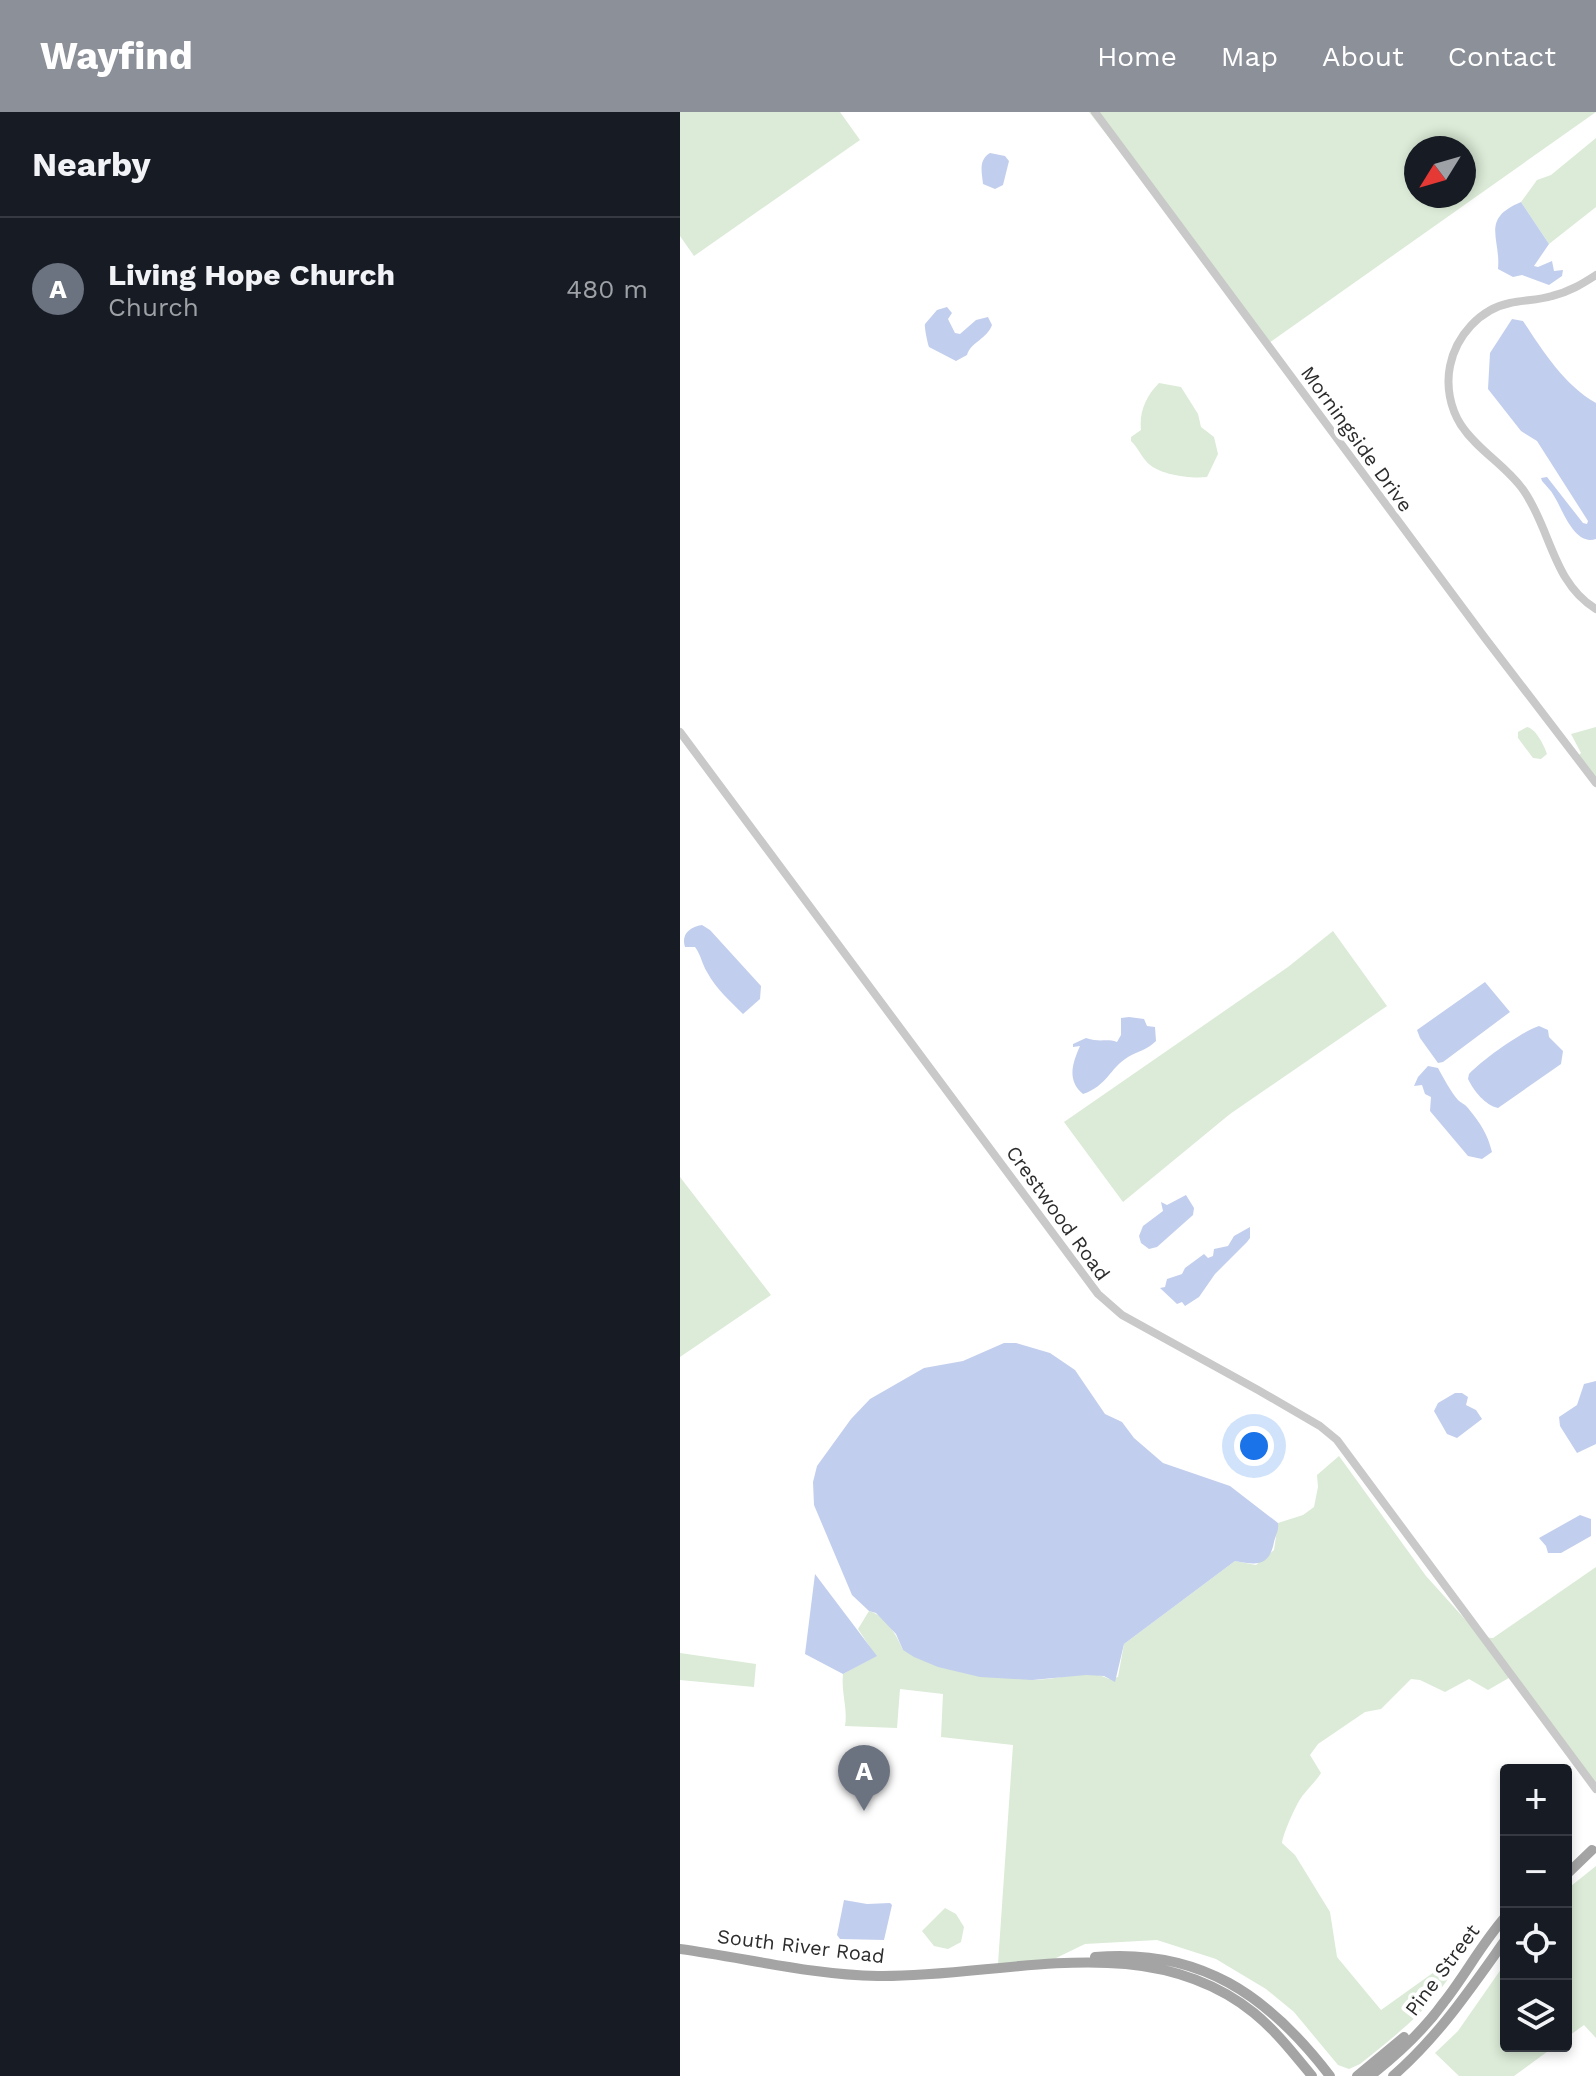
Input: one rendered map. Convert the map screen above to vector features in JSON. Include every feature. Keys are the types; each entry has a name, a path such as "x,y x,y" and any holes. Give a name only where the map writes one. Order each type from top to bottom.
{"main road":[{"path":"1572,1863 1594,1849"},
{"path":"1572,1869 1594,1849"},
{"name":"Pine Street","path":"1370,2076 1417,2034 1452,1992 1500,1923"},
{"name":"Pine Street","path":"1393,2076 1422,2050 1451,2017 1500,1948"},
{"name":"South River Road","path":"680,1949 877,1976 929,1974 1120,1955 1156,1957 1200,1969 1232,1984 1270,2009 1329,2073"},
{"name":"South River Road","path":"1061,1962 1118,1963 1152,1968 1189,1978 1222,1992 1256,2015 1312,2076"},
{"path":"1357,2076 1452,1992"}],"street":[{"name":"Morningside Drive","path":"1095,112 1596,783"},
{"path":"1596,275 1556,296 1506,304 1480,317 1456,347 1449,385 1461,425 1520,485 1539,515 1565,580 1577,595 1596,609"},
{"name":"Crestwood Road","path":"680,732 1098,1294 1122,1315 1320,1426 1337,1440 1596,1789"}],"green space":[{"path":"680,112 840,112 860,140 694,256 680,236"},
{"path":"1089,112 1596,112 1476,197 1476,136 1404,136 1404,208 1460,208 1269,343"},
{"path":"1596,138 1596,207 1549,244 1521,202 1537,180 1551,175"},
{"path":"1159,383 1181,387 1198,414 1201,427 1214,437 1218,454 1207,477 1184,477 1158,470 1146,461 1131,441 1131,437 1141,430 1144,405"},
{"path":"1527,727 1544,746 1547,754 1541,759 1533,758 1518,738 1518,732"},
{"path":"1596,727 1596,779 1579,755 1581,753 1571,734"},
{"path":"1333,931 1387,1006 1230,1114 1123,1202 1064,1122 1288,967"},
{"path":"680,1177 771,1295 680,1357"},
{"path":"1339,1456 1426,1576 1481,1637 1493,1638 1596,1567 1596,1790 1514,1675 1488,1690 1469,1679 1445,1692 1411,1679 1381,1709 1365,1712 1318,1744 1310,1755 1321,1773 1298,1803 1282,1843 1295,1855 1330,1912 1337,1957 1381,2010 1465,1950 1444,1985 1420,2013 1360,2064 1349,2069 1338,2065 1294,2012 1266,1989 1216,1959 1157,1940 1085,1944 1054,1959 998,1964 1013,1745 941,1737 943,1694 900,1689 897,1728 845,1726 843,1681 843,1674 876,1656 858,1629 869,1611 885,1621 903,1650 1030,1679 1080,1674 1100,1675 1109,1679 1118,1677 1124,1644 1235,1561 1256,1565 1274,1550 1278,1523 1303,1515 1314,1507 1317,1475"},
{"path":"680,1653 756,1664 754,1687 680,1680"},
{"path":"1596,1866 1596,2038 1584,2025 1572,2034 1572,1885"},
{"path":"945,1908 956,1914 964,1927 961,1942 948,1949 934,1946 922,1931"},
{"path":"1500,1971 1500,2052 1547,2052 1514,2076 1459,2076 1435,2053 1458,2031"}],"water":[{"path":"990,153 1005,156 1009,161 1003,185 995,189 983,184 982,163"},
{"path":"1521,202 1549,244 1534,266 1552,261 1554,271 1563,270 1562,276 1549,285 1522,275 1513,277 1498,269 1496,222 1508,208"},
{"path":"947,307 952,313 948,319 955,333 960,334 976,320 988,317 992,325 967,355 956,361 929,347 926,332 925,324 937,310"},
{"path":"1512,319 1523,321 1564,377 1596,403 1596,539 1588,540 1575,532 1541,478 1547,477 1583,523 1587,524 1588,521 1537,441 1521,431 1488,389 1490,353"},
{"path":"702,925 761,986 760,999 743,1014 715,984 695,947 685,947 687,932"},
{"path":"1485,982 1510,1012 1438,1063 1417,1030"},
{"path":"1121,1018 1144,1019 1147,1026 1155,1027 1156,1041 1122,1061 1098,1086 1083,1094 1074,1083 1073,1065 1080,1046 1073,1047 1073,1044 1086,1038 1117,1042 1121,1035"},
{"path":"1539,1026 1548,1030 1549,1037 1563,1051 1561,1064 1498,1108 1489,1104 1473,1088 1469,1074 1502,1047"},
{"path":"1428,1066 1438,1068 1455,1097 1467,1107 1483,1129 1492,1152 1482,1159 1468,1156 1430,1111 1431,1097 1425,1094 1422,1085 1414,1086"},
{"path":"1186,1195 1194,1208 1193,1215 1157,1247 1149,1249 1141,1243 1139,1236 1143,1226 1163,1211 1161,1202 1167,1205"},
{"path":"1250,1227 1250,1238 1215,1274 1199,1297 1185,1306 1182,1302 1177,1304 1160,1288 1165,1287 1167,1279 1182,1274 1185,1268 1204,1254 1208,1258 1213,1256 1214,1249 1228,1246 1234,1236"},
{"path":"1004,1343 1016,1343 1050,1353 1075,1370 1105,1414 1122,1422 1134,1438 1163,1463 1230,1486 1278,1523 1272,1550 1265,1560 1256,1563 1235,1561 1124,1644 1115,1682 1104,1676 1086,1675 1032,1680 980,1677 938,1667 914,1657 903,1650 896,1634 876,1613 869,1611 852,1595 814,1505 813,1482 817,1466 851,1419 870,1399 924,1368 963,1361"},
{"path":"1596,1381 1596,1444 1577,1453 1560,1426 1559,1417 1577,1405 1584,1384"},
{"path":"1455,1393 1468,1397 1466,1405 1476,1410 1482,1419 1457,1438 1447,1434 1434,1411 1438,1403"},
{"path":"1580,1515 1591,1519 1591,1536 1561,1553 1548,1553 1539,1538"},
{"path":"815,1574 877,1656 843,1674 805,1654"},
{"path":"844,1900 892,1905 884,1940 840,1939 837,1935"}],"place":[{"name":"Living Hope Church","path":"864,1811"}]}
